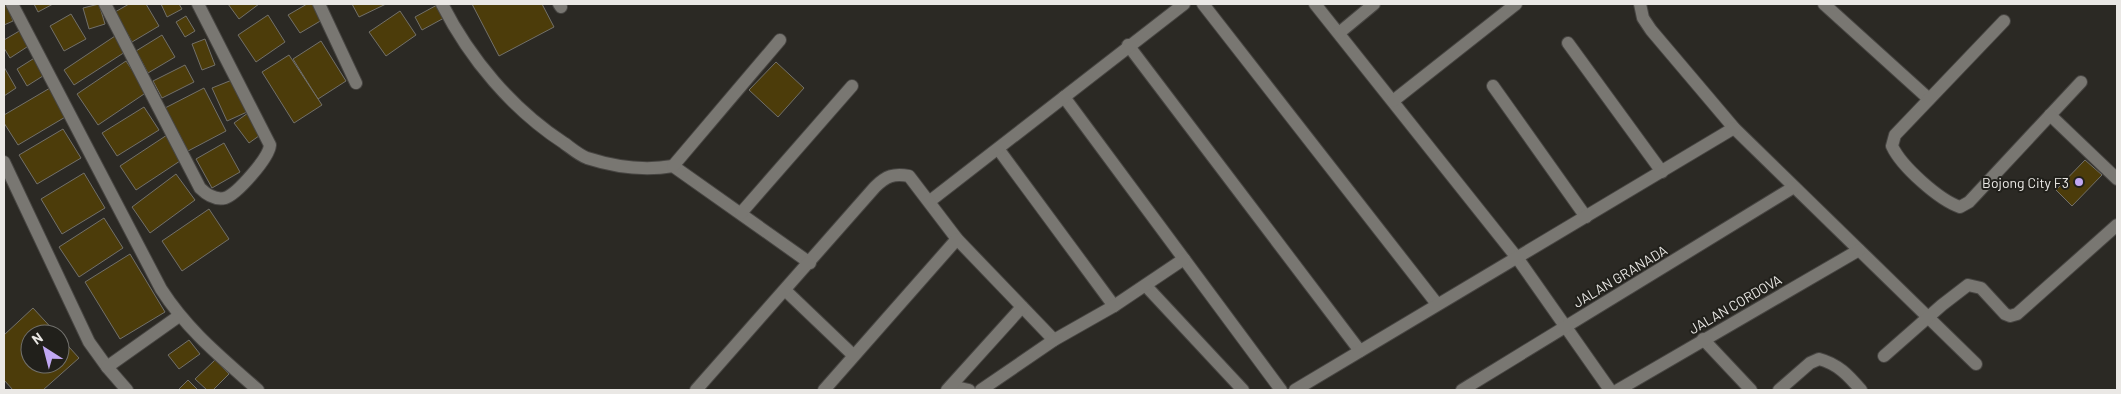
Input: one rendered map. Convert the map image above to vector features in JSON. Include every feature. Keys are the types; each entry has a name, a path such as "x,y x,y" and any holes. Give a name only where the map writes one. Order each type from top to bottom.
{"street":[{"path":"12,4 161,289 178,316 258,390"},
{"path":"105,4 200,188 211,197 222,198 233,193 267,157 270,145 198,4"},
{"path":"318,4 356,84"},
{"path":"442,4 453,25 489,76 518,107 550,134 585,157 648,170 673,166 780,40"},
{"path":"930,201 999,150 1128,46 1184,4"},
{"path":"1203,4 1437,304"},
{"path":"1315,4 1518,259 1610,390"},
{"path":"1338,33 1374,4"},
{"path":"1393,100 1516,4"},
{"path":"1640,4 1643,18 1651,30 1734,128 1976,364"},
{"path":"1824,4 1929,99"},
{"path":"2004,21 1895,135 1892,146 1897,157 1948,203 1960,207 1969,202 2081,82"},
{"path":"1568,43 1662,172"},
{"path":"1128,46 1360,351"},
{"path":"741,213 852,86"},
{"path":"1493,86 1586,217"},
{"path":"1064,97 1280,390"},
{"path":"2050,115 2117,179"},
{"path":"1295,390 1437,304 1518,259 1734,128"},
{"path":"999,150 1114,306"},
{"path":"4,162 89,342 127,390"},
{"path":"673,166 810,263"},
{"path":"696,390 786,291 884,178 896,174 909,176 930,201 957,239 1054,340"},
{"name":"JALAN GRANADA","path":"1462,390 1794,187"},
{"path":"1884,356 1962,289 1975,285 2005,314 2013,316 2117,225"},
{"path":"824,390 957,239"},
{"name":"JALAN CORDOVA","path":"1626,388 1703,339 1858,250"},
{"path":"981,390 1054,340 1114,306 1184,260"},
{"path":"1146,286 1243,390"},
{"path":"786,291 853,355"},
{"path":"949,388 1022,307"},
{"path":"107,367 178,316"},
{"path":"1703,339 1751,390"},
{"path":"1779,390 1810,363 1819,359 1834,363 1861,390"},
{"path":"949,388 969,390"}],"building":[{"path":"4,4 7,4 13,21 4,25"},
{"path":"34,4 53,4 38,12"},
{"path":"99,4 105,24 89,29 83,8"},
{"path":"129,4 146,4 159,26 132,42 115,12"},
{"path":"161,4 179,4 182,9 167,17"},
{"path":"228,4 259,4 239,19"},
{"path":"307,4 312,4 322,20 300,33 288,15"},
{"path":"352,4 386,4 359,17"},
{"path":"472,4 542,4 554,27 499,56"},
{"path":"437,5 444,18 422,30 415,17"},
{"path":"400,11 416,35 386,56 369,32"},
{"path":"71,14 86,39 64,51 50,26"},
{"path":"268,15 285,42 256,62 238,35"},
{"path":"186,16 195,31 185,37 176,22"},
{"path":"21,30 30,45 10,58 4,48 4,40"},
{"path":"162,35 175,57 148,73 136,51"},
{"path":"115,36 125,52 74,85 64,70"},
{"path":"205,39 215,65 202,70 192,44"},
{"path":"321,41 346,81 318,99 293,59"},
{"path":"289,55 322,105 294,123 262,72"},
{"path":"36,57 46,74 27,86 17,69"},
{"path":"126,61 147,92 98,125 77,94"},
{"path":"776,62 804,88 778,117 749,90"},
{"path":"185,65 194,82 162,98 153,81"},
{"path":"4,67 16,88 4,96"},
{"path":"232,80 247,112 227,121 212,88"},
{"path":"50,88 67,116 18,145 4,123 4,115"},
{"path":"204,88 226,131 188,151 165,108"},
{"path":"144,107 159,130 117,156 102,133"},
{"path":"248,113 263,133 249,143 234,123"},
{"path":"63,129 81,158 37,184 19,155"},
{"path":"167,135 183,159 136,190 120,166"},
{"path":"224,143 240,172 212,188 196,159"},
{"name":"Bojong City F3","path":"2085,160 2102,175 2072,206 2056,190"},
{"path":"84,173 105,208 62,234 41,199"},
{"path":"176,174 195,200 150,233 132,207"},
{"path":"209,209 229,239 182,271 162,241"},
{"path":"104,218 123,248 79,277 59,247"},
{"path":"130,254 165,312 120,339 85,282"},
{"path":"33,308 48,324 20,324 20,374 61,374 43,390 13,390 4,380 4,335"},
{"path":"189,340 200,354 179,369 168,355"},
{"path":"70,348 79,358 70,366"},
{"path":"215,360 229,374 213,390 207,390 195,379"},
{"path":"188,380 198,390 178,390"}],"place":[{"name":"Bojong City F3","path":"2079,182"}]}
